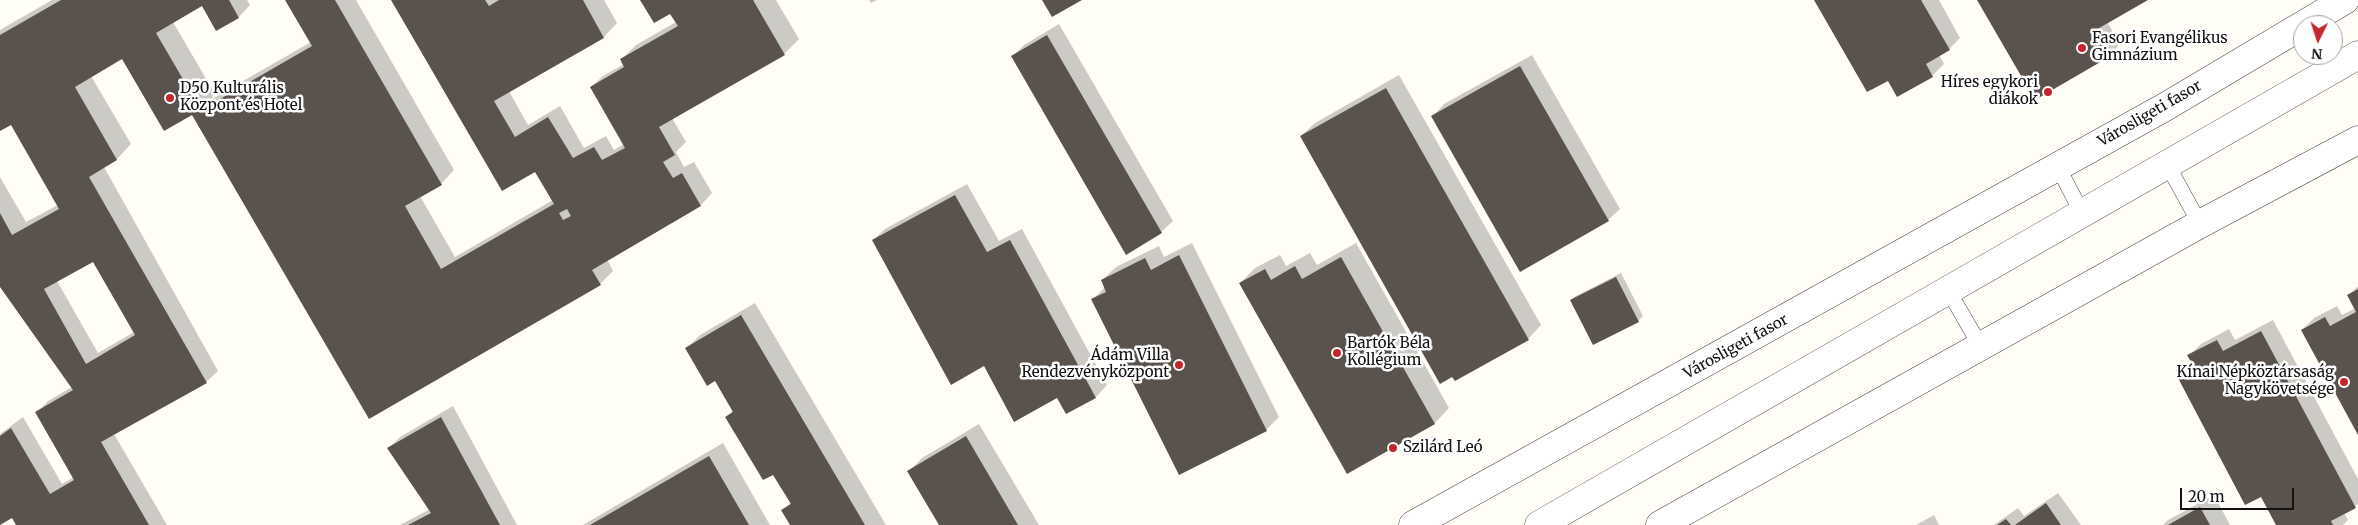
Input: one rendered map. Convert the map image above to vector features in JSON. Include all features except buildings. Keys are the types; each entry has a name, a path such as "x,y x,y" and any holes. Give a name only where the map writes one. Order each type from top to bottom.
{"street":[{"name":"Városligeti fasor","path":"1414,525 2165,107 2345,0"},
{"path":"1539,525 2358,55"},
{"path":"1660,525 2200,224 2358,140"}],"lane":[{"path":"2168,164 2200,224"},
{"path":"2058,167 2082,213"},
{"path":"1948,290 1981,347"}],"place":[{"name":"Fasori Evangélikus Gimnázium","path":"2082,48"},
{"name":"Híres egykori diákok","path":"2048,92"},
{"name":"D50 Kulturális Központ és Hotel","path":"170,98"},
{"name":"Bartók Béla Kollégium","path":"1337,353"},
{"name":"Ádám Villa Rendezvényközpont","path":"1179,365"},
{"name":"Kínai Népköztársaság Nagykövetsége","path":"2344,382"},
{"name":"Szilárd Leó","path":"1393,448"}]}
